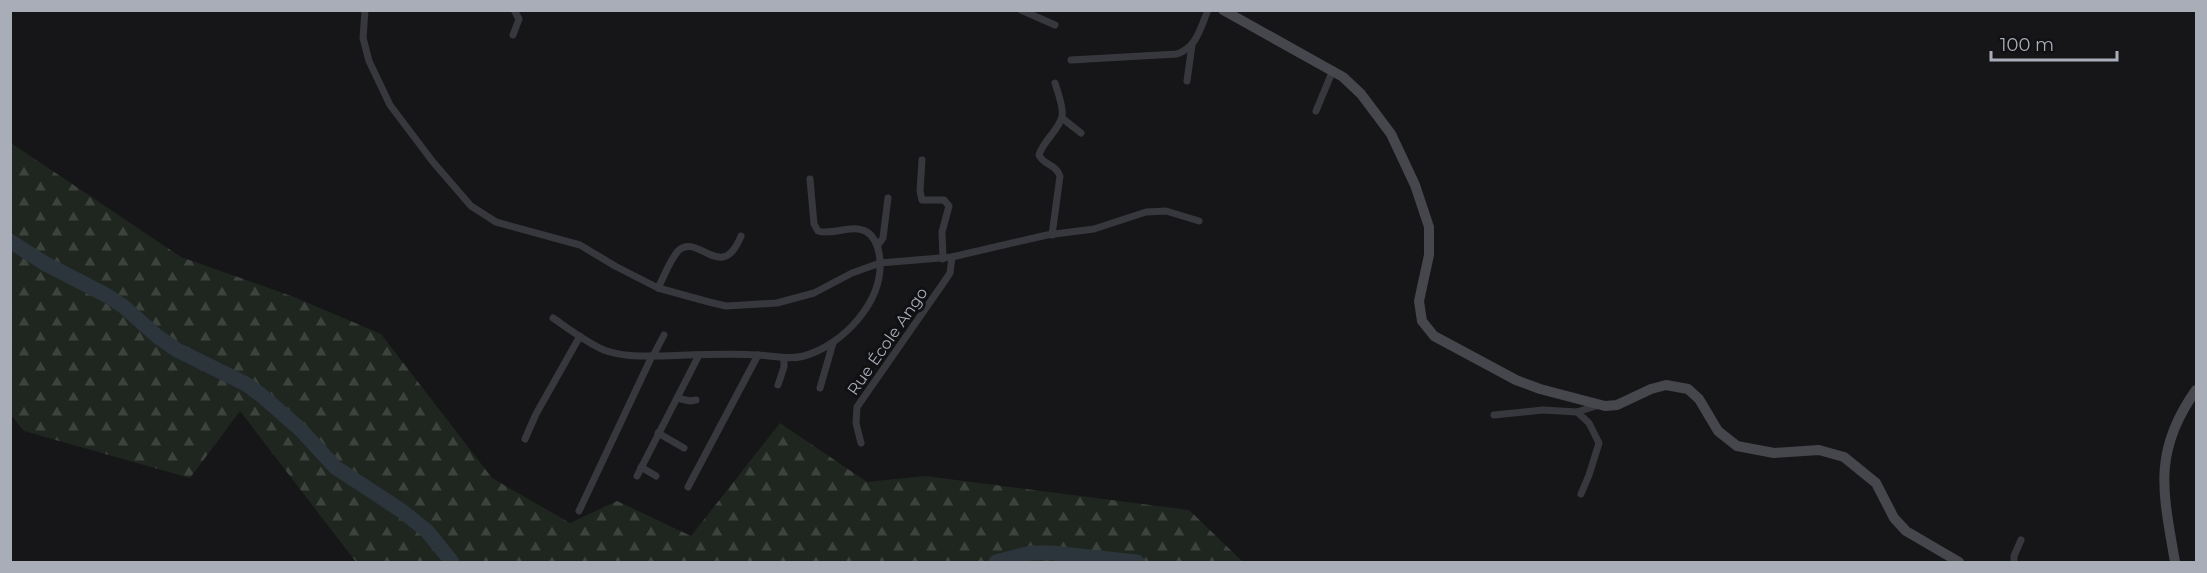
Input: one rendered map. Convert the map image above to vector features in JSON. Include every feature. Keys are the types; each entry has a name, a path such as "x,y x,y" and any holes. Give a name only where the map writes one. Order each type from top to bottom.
{"street":[{"name":"Rue École Ango","path":"365,10 363,38 369,61 390,105 439,170 471,206 496,222 580,245 658,288 726,306 777,303 814,293 852,273 880,262 952,258 1052,235 1094,229 1146,212 1182,214 1199,221"},
{"path":"513,35 519,19 514,10"},
{"path":"1021,10 1055,25"},
{"path":"1071,60 1177,54 1189,50 1208,10"},
{"path":"1223,10 1248,26 1333,70 1361,94 1391,134 1425,210 1430,243 1419,301 1420,315 1425,326 1439,339 1516,380 1599,405 1617,405 1660,386 1680,386 1694,393 1718,431 1737,446 1762,452 1786,453 1819,450 1836,453 1852,463 1876,483 1894,518 1905,531 1959,562"},
{"path":"519,19 527,18"},
{"path":"1187,81 1192,45"},
{"path":"1316,111 1333,70"},
{"path":"1052,235 1059,176 1056,169 1042,161 1039,155 1062,118 1056,83"},
{"path":"1062,118 1081,134"},
{"path":"922,160 920,191 922,200 944,200 949,206 942,232 944,259"},
{"path":"553,318 603,350 615,353 652,356 758,355 784,358 803,356 833,343 844,334 873,296 880,281 878,245 868,233 862,230 818,231 814,224 810,179"},
{"path":"878,245 883,238 888,198"},
{"path":"658,288 679,250 687,247 725,257 736,249 741,236"},
{"name":"Rue École Ango","path":"861,443 856,423 857,407 950,273 952,258"},
{"path":"579,511 664,335"},
{"path":"525,439 536,414 580,336"},
{"path":"820,388 833,343"},
{"path":"637,476 699,355"},
{"path":"688,487 758,355"},
{"path":"778,385 784,367 784,358"},
{"path":"2175,562 2166,510 2163,473 2170,436 2182,410 2196,390"},
{"path":"676,398 696,400"},
{"path":"1494,415 1543,410 1577,412 1599,405"},
{"path":"1577,412 1588,423 1599,443 1590,475 1581,494"},
{"path":"658,433 684,448"},
{"path":"641,467 656,477"},
{"path":"2014,562 2020,540"}],"green space":[{"path":"11,143 181,257 294,297 381,334 492,478 570,523 617,501 691,536 780,423 867,482 925,476 1189,510 1243,562 356,562 240,411 190,478 24,431 11,415"}],"waterway":[{"path":"10,241 44,263 123,306 158,337 177,350 246,384 300,429 335,467 402,511 427,531 452,562"},
{"path":"996,562 1031,553 1137,562"}]}
